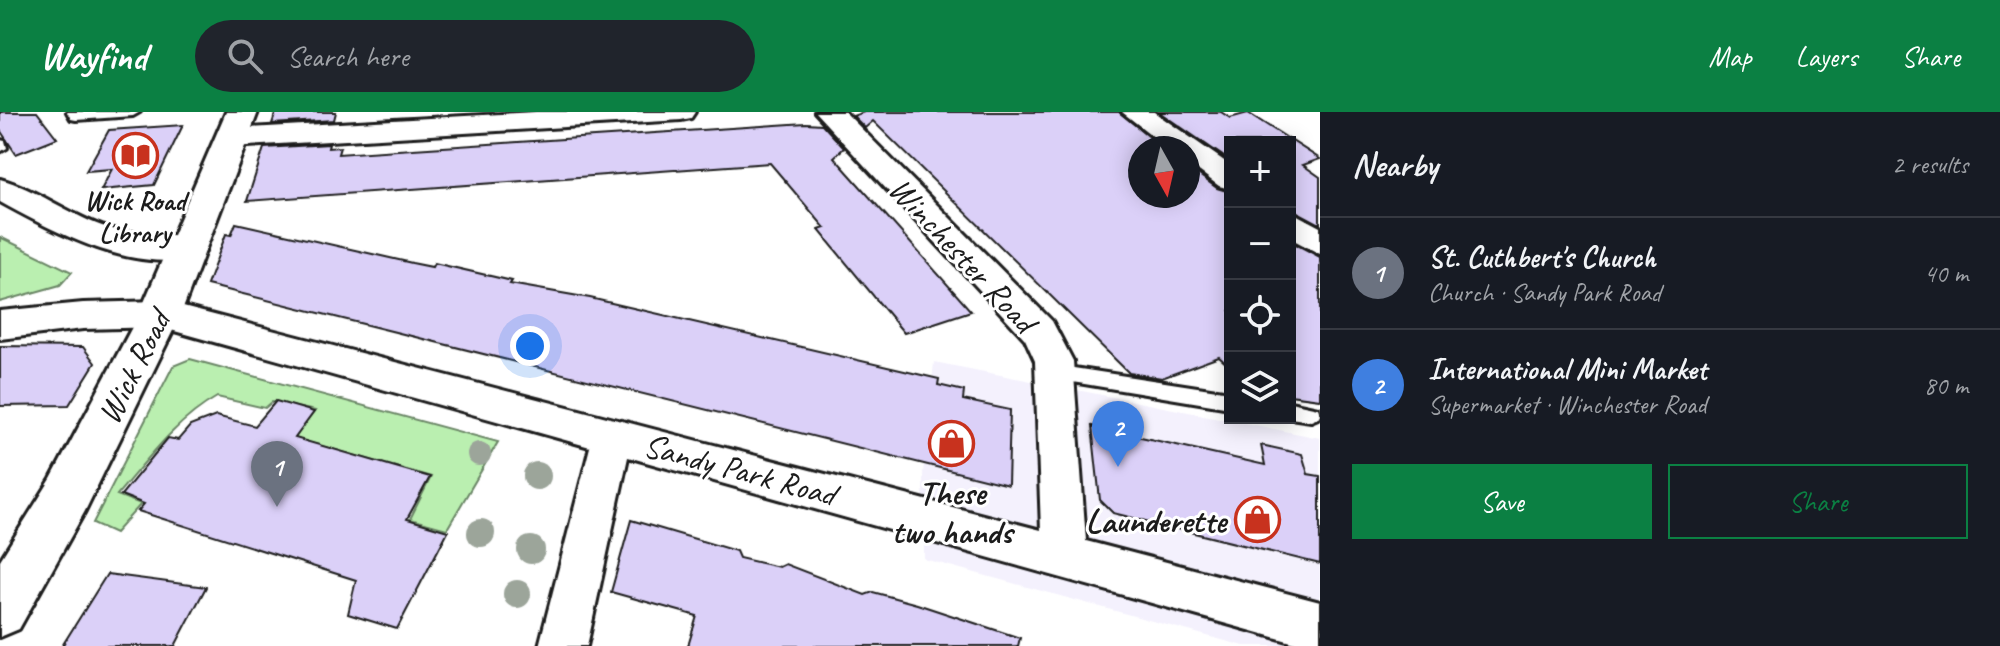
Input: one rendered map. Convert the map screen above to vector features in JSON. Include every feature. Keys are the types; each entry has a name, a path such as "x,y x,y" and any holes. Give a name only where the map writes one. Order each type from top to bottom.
{"street":[{"path":"236,125 681,112"},
{"name":"Winchester Road","path":"829,112 1039,331 1054,361 1065,558"},
{"path":"1136,112 1170,136"},
{"name":"Wick Road","path":"0,610 68,495 160,314 236,125"},
{"path":"1200,157 1224,175"},
{"path":"0,189 85,234 149,249 189,248"},
{"path":"1296,226 1320,243"},
{"name":"Sandy Park Road","path":"0,325 83,316 160,314 1320,626"},
{"path":"563,646 613,435"}],"lane":[{"path":"74,112 76,116 133,112"},
{"path":"1054,372 1224,399"},
{"path":"1296,411 1311,413"}],"shaded area":[{"path":"934,362 1224,419 1224,424 1249,424 1320,438 1320,646 1244,646 924,559 923,473"}],"green space":[{"path":"0,237 72,272 60,285 0,302"},
{"path":"190,359 498,442 447,529 410,519 431,477 293,438 315,411 272,402 265,408 217,397 175,429 117,495 141,504 115,533 93,523 173,366"}],"building":[{"path":"0,112 37,112 57,138 16,154 0,130"},
{"path":"276,112 336,112 334,120 272,124"},
{"path":"864,112 1119,112 1148,136 1128,136 1128,208 1200,208 1200,176 1224,190 1224,362 1219,357 1162,378 1129,373 873,121 865,128 853,116"},
{"path":"1159,112 1221,112 1230,118 1248,113 1284,136 1224,136 1224,157 1200,140 1200,136 1194,136"},
{"path":"822,124 844,148 834,157 971,311 904,333 819,230 825,228 770,163 247,201 264,148 329,144 328,148 340,147 338,154"},
{"name":"Wick Road Library","path":"183,125 154,185 101,190 112,169 86,171 109,130"},
{"path":"1296,144 1320,159 1303,165 1320,177 1320,224 1296,211"},
{"path":"236,223 412,263 432,267 434,263 512,281 510,284 590,298 939,379 938,385 964,391 963,400 1010,410 1008,485 207,285 226,234 231,235"},
{"path":"1296,244 1320,257 1320,399 1296,396"},
{"path":"0,346 83,347 95,363 69,405 0,406"},
{"path":"276,401 314,412 295,438 430,477 407,519 448,531 397,629 348,614 356,580 138,511 144,504 121,495 168,438 178,440 190,426 216,416 255,426"},
{"path":"1092,426 1265,465 1261,445 1302,454 1308,474 1320,476 1320,564 1113,513 1100,500"},
{"path":"631,520 736,551 739,558 779,567 785,564 865,595 873,592 917,604 1020,638 1018,646 688,646 697,616 611,592"},
{"path":"107,574 206,587 175,646 62,646"}],"place":[{"name":"Wick Road Library","path":"135,156"},
{"name":"These two hands","path":"952,444"},
{"name":"International Mini Market","path":"1118,467"},
{"name":"St. Cuthbert's Church","path":"277,507"},
{"name":"Launderette","path":"1257,520"}]}
